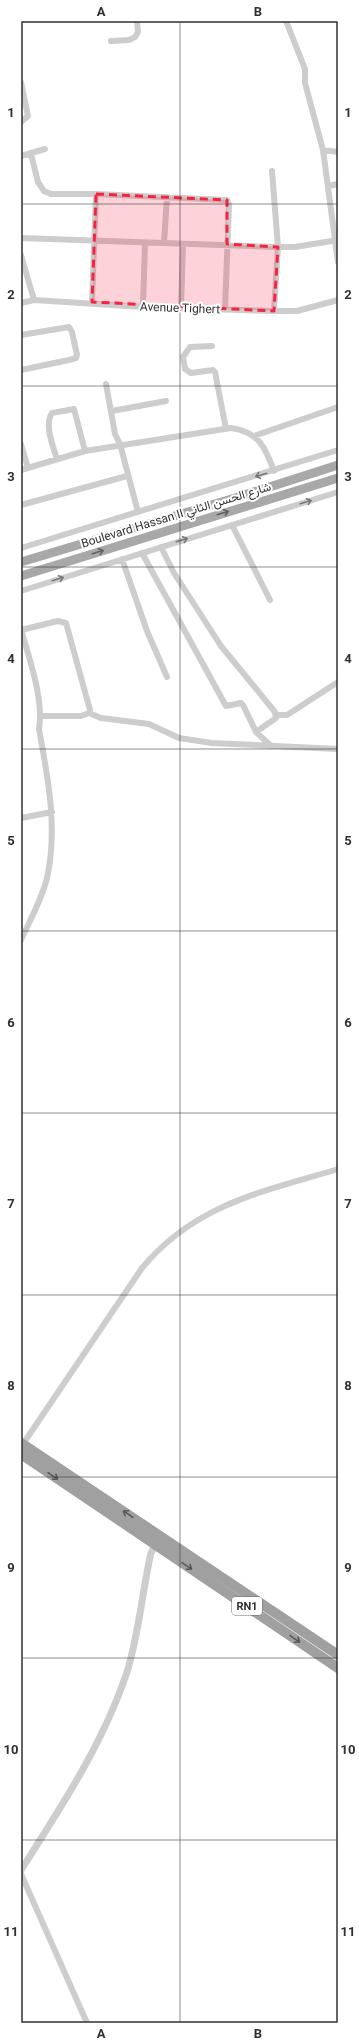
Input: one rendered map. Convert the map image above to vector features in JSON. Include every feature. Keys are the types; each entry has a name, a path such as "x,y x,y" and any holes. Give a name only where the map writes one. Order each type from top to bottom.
{"highway":[{"name":"RN1","path":"22,1447 158,1540 338,1668"},
{"name":"RN1","path":"158,1540 338,1655"}],"main road":[{"name":"Boulevard Hassan II شارع الحسن الثاني","path":"21,562 235,498 338,465"},
{"name":"Boulevard Hassan II شارع الحسن الثاني","path":"21,576 338,478"}],"street":[{"path":"111,41 129,40 135,37 138,32 137,21"},
{"path":"286,21 305,69 305,83 323,150 337,240 338,262"},
{"path":"21,86 28,116 21,122"},
{"path":"21,156 31,154 45,148"},
{"path":"323,150 338,152"},
{"path":"31,154 38,182 44,191 51,194 96,194 227,200 229,204 225,310"},
{"path":"272,171 278,247 274,311"},
{"path":"329,186 338,184"},
{"path":"92,302 93,241 96,194"},
{"path":"164,243 167,197"},
{"path":"21,238 145,243 227,244 278,247 295,247 337,240"},
{"path":"143,307 145,243"},
{"path":"181,308 183,244"},
{"path":"21,255 34,300"},
{"name":"Avenue Tighert","path":"21,303 34,300 92,302 143,307 297,311 338,300"},
{"path":"21,335 69,327 72,332 77,355 76,358 69,360 21,370"},
{"path":"212,346 190,347 183,357 185,368 191,373 213,370 215,372 226,429"},
{"path":"106,384 115,434 120,444 127,476 138,512"},
{"path":"112,411 166,401"},
{"path":"254,436 338,407"},
{"path":"57,459 50,430 49,419 52,413 74,409 85,451"},
{"path":"21,470 85,451 120,444 226,429 244,430 254,436 265,448 274,471"},
{"path":"21,444 28,468"},
{"path":"21,548 338,450"},
{"path":"21,505 127,476"},
{"path":"21,591 338,492"},
{"path":"232,525 270,600"},
{"path":"161,547 174,574 221,646 276,715"},
{"path":"142,553 226,706 241,703 256,732 271,746"},
{"path":"122,559 147,631 167,678"},
{"path":"21,940 47,878 51,848 52,812 39,729 41,716 33,672 21,629 58,621 66,623 89,713"},
{"path":"256,732 268,724 276,715 288,715 338,682"},
{"path":"41,716 81,716 89,713 101,718 149,724 179,738 212,743 338,750"},
{"path":"21,818 52,812"},
{"path":"22,1447 142,1268 156,1252 176,1234 219,1207 338,1169"},
{"path":"21,1870 68,1795 110,1716 131,1657 150,1557 158,1540"},
{"path":"21,1874 87,2023"}],"highlighted area":[{"path":"96,194 227,200 227,244 278,247 274,311 92,302"}]}
